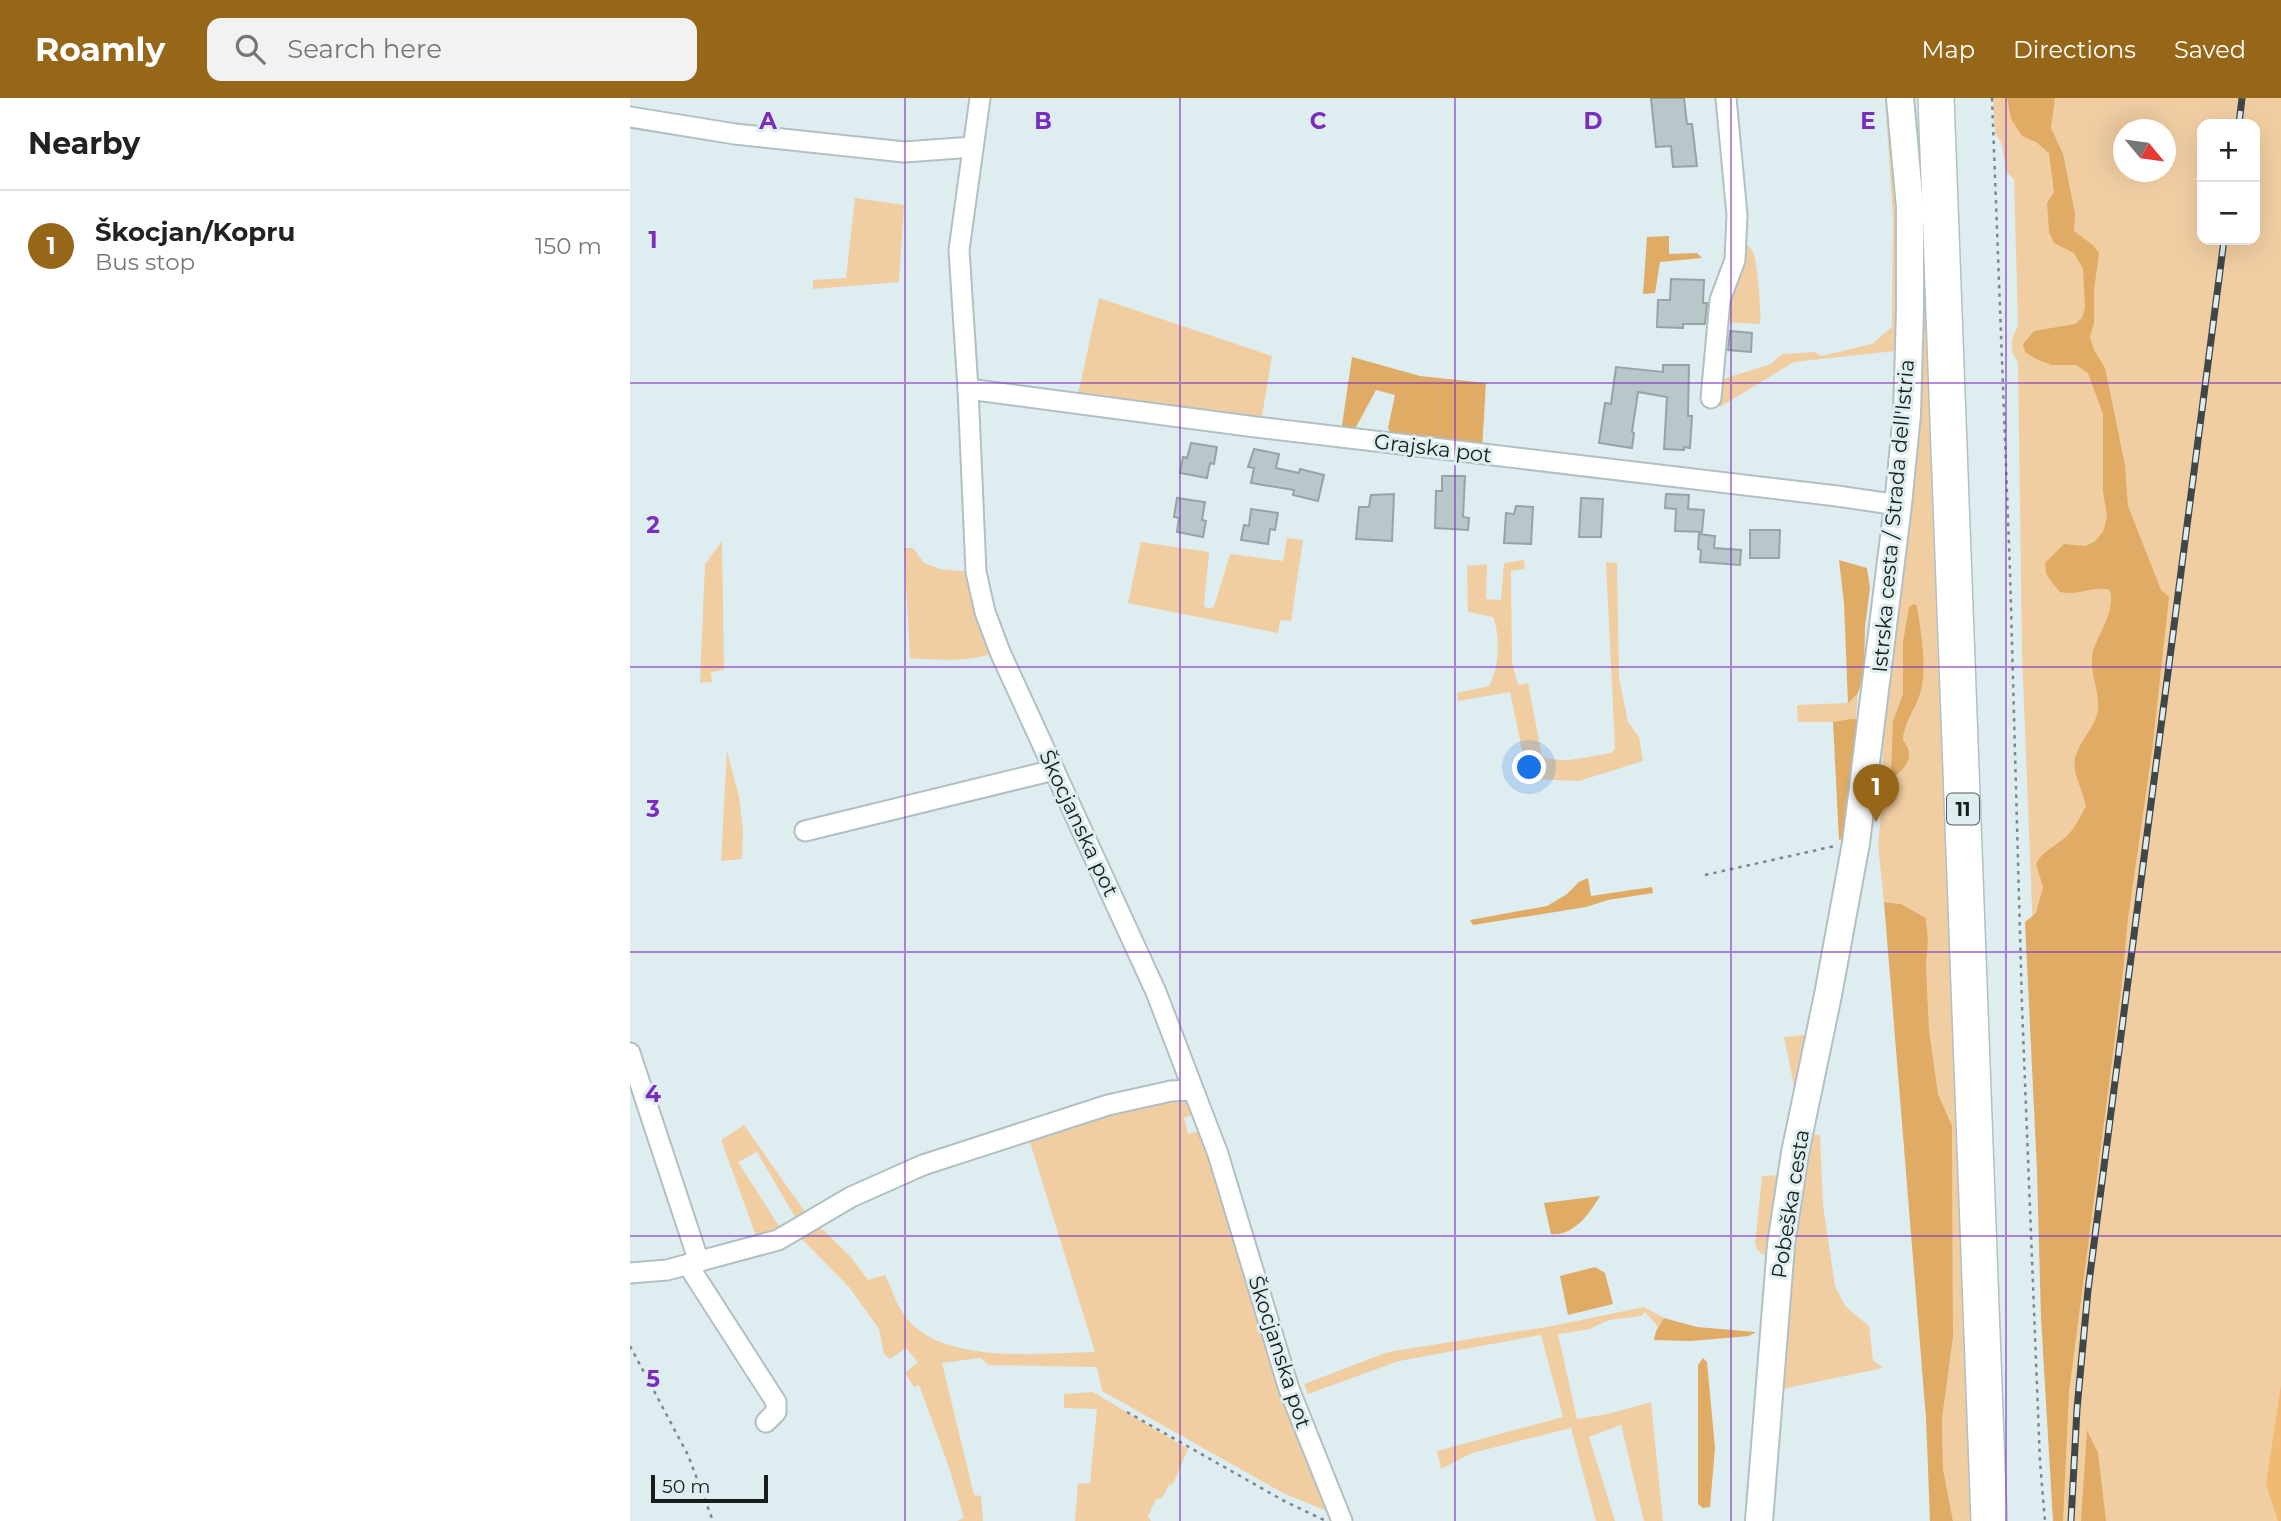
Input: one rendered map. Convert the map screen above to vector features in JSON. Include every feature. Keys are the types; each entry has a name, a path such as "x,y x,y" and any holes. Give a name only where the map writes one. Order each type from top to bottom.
{"highway":[{"name":"11","path":"1936,98 1989,1521"},
{"name":"11","path":"1959,98 2012,1521"}],"street":[{"name":"Škocjanska pot","path":"979,98 959,250 976,572 985,612 1000,652 1156,992 1218,1154 1289,1389 1342,1521"},
{"path":"1711,398 1720,300 1735,260 1737,215 1726,98"},
{"name":"Istrska cesta / Strada dell'Istria","path":"1848,890 1898,505 1906,414 1910,207 1900,98"},
{"path":"630,117 735,134 904,152 973,147"},
{"name":"Grajska pot","path":"968,389 1262,428 1898,505"},
{"path":"805,831 1054,770"},
{"name":"Pobeška cesta","path":"1759,1521 1781,1245 1796,1153 1848,890"},
{"path":"630,1054 694,1263 776,1402 776,1412 766,1422"},
{"path":"630,1273 667,1270 778,1240 851,1197 923,1165 1108,1105 1171,1091 1193,1090"}],"path":[{"path":"1992,98 2010,571 2021,992 2040,1462 2045,1521"},
{"path":"1705,875 1782,856 1856,843"},
{"path":"630,1346 688,1455 713,1521"},
{"path":"1127,1412 1286,1502 1325,1521"}],"shaded area":[{"path":"1885,98 1889,98 1897,197 1895,351 1794,362 1720,407 1723,379 1771,364 1782,354 1815,352 1821,356 1872,344 1892,327 1893,217"},
{"path":"1993,98 2007,98 2012,120 2013,98 2281,98 2281,1521 2057,1521 2055,1512 2040,1280 2039,1085 2022,654 2018,362 2012,344 2018,326 2014,179 2006,172 2002,145 1995,132"},
{"path":"2007,98 2055,98 2051,128 2063,154 2075,214 2074,231 2099,253 2094,291 2094,323 2090,337 2105,368 2125,465 2128,506 2161,590 2169,597 2152,751 2128,919 2069,1392 2063,1521 2053,1521 2041,1318 2025,922 2036,913 2043,887 2036,864 2038,860 2070,833 2086,806 2075,762 2076,754 2093,725 2098,710 2092,658 2109,614 2111,598 2110,590 2104,589 2060,592 2046,573 2045,563 2064,544 2085,546 2094,542 2103,532 2107,517 2103,491 2103,414 2088,373 2076,365 2052,365 2025,352 2023,344 2034,331 2075,324 2082,318 2085,308 2083,269 2074,253 2054,243 2049,232 2047,203 2054,192 2049,153 2036,142 2022,136 2011,119"},
{"path":"855,198 904,205 899,282 813,289 813,280 846,278"},
{"path":"1923,206 1938,660 1975,1521 1953,1521 1943,1469 1942,1419 1953,1337 1952,1127 1938,1094 1929,1029 1926,918 1901,904 1884,902 1878,845 1884,784 1881,726 1925,290","holes":["1914,604 1917,606 1923,650 1922,684 1918,700 1905,727 1903,740 1893,721 1903,694 1903,642"]},
{"path":"1669,236 1669,254 1697,253 1702,258 1660,262 1655,293 1643,294 1647,237"},
{"path":"1743,240 1755,259 1760,324 1724,322"},
{"path":"1099,298 1272,356 1261,422 1077,399"},
{"path":"1352,357 1420,376 1486,383 1482,449 1435,443 1390,432 1388,428 1395,395 1376,390 1356,427 1341,432"},
{"path":"1287,538 1303,540 1291,621 1280,620 1278,633 1128,603 1141,542 1209,552 1204,605 1207,609 1214,607 1230,554 1283,561"},
{"path":"722,541 724,670 711,672 712,682 700,683 705,564"},
{"path":"904,548 913,548 924,563 940,569 971,572 992,654 962,659 910,658"},
{"path":"1524,560 1525,569 1511,571 1512,662 1518,685 1528,683 1542,756 1558,760 1576,759 1611,753 1615,749 1606,562 1617,563 1619,678 1628,722 1639,737 1643,761 1579,781 1528,779 1510,692 1458,701 1457,693 1489,686 1498,652 1493,617 1468,612 1467,566 1487,564 1486,599 1501,600 1504,563"},
{"path":"1839,560 1867,568 1870,588 1865,627 1864,674 1858,693 1848,703 1844,603"},
{"path":"1914,604 1917,606 1922,639 1922,684 1904,734 1903,740 1909,751 1908,760 1894,777 1891,773 1893,721 1903,694 1903,642 1909,607"},
{"path":"1858,693 1856,719 1798,722 1797,705 1847,703"},
{"path":"1856,719 1859,725 1849,837 1839,840 1833,722"},
{"path":"727,751 739,797 743,831 742,859 721,861"},
{"path":"1588,878 1591,896 1652,887 1653,893 1473,925 1470,920 1547,906"},
{"path":"1884,902 1901,904 1926,918 1929,1029 1938,1094 1952,1126 1953,1337 1942,1419 1943,1469 1953,1521 1930,1521 1926,1418"},
{"path":"1803,1035 1807,1040 1796,1096 1784,1037"},
{"path":"1189,1099 1198,1113 1184,1118 1188,1134 1204,1130 1332,1513 1283,1493 1102,1391 1097,1367 989,1365 980,1358 942,1363 974,1495 981,1496 983,1521 957,1521 964,1518 949,1467 919,1385 914,1387 905,1373 918,1362 906,1348 890,1359 884,1354 879,1329 849,1287 798,1235 817,1224 850,1256 868,1280 885,1275 907,1319 924,1334 945,1344 995,1353 1095,1352 1028,1136 1151,1100"},
{"path":"744,1125 810,1219 758,1241 721,1140","holes":["757,1152 795,1217 779,1226 738,1162"]},
{"path":"1809,1134 1820,1135 1823,1205 1835,1286 1845,1306 1869,1326 1873,1360 1883,1368 1782,1389 1786,1305"},
{"path":"1781,1175 1770,1255 1765,1255 1755,1244 1762,1176"},
{"path":"1600,1196 1574,1228 1567,1232 1551,1234 1544,1203"},
{"path":"1595,1267 1605,1273 1613,1304 1568,1315 1560,1276"},
{"path":"1644,1307 1664,1318 1658,1327 1645,1312 1641,1316 1609,1320 1590,1329 1558,1334 1577,1419 1651,1402 1663,1521 1644,1521 1621,1425 1589,1437 1615,1521 1596,1521 1571,1428 1472,1453 1441,1469 1437,1451 1563,1417 1541,1335 1399,1361 1308,1394 1304,1384 1388,1352 1552,1326"},
{"path":"1664,1318 1697,1327 1756,1332 1749,1336 1691,1341 1654,1340"},
{"path":"1703,1358 1707,1362 1715,1448 1710,1507 1703,1508 1698,1504 1698,1365"},
{"path":"2281,1385 2281,1521 2278,1521 2266,1484"},
{"path":"1093,1392 1188,1449 1173,1484 1169,1485 1162,1498 1156,1499 1148,1516 1151,1521 1075,1521 1078,1484 1090,1483 1097,1409 1064,1408 1064,1394"},
{"path":"2087,1430 2098,1453 2106,1521 2081,1521"}],"building":[{"path":"1651,98 1684,98 1687,124 1692,124 1697,166 1673,167 1671,146 1656,147"},
{"path":"1671,279 1704,280 1703,303 1707,303 1705,324 1683,324 1683,328 1657,327 1658,300 1670,300"},
{"path":"1730,331 1752,333 1751,352 1728,350"},
{"path":"1663,365 1689,365 1688,416 1692,416 1690,448 1664,449 1667,397 1638,392 1632,448 1599,443 1605,403 1611,404 1616,367 1663,372"},
{"path":"1191,443 1217,447 1214,464 1210,463 1207,478 1180,473 1183,457 1187,458"},
{"path":"1254,449 1279,454 1276,468 1299,473 1300,469 1324,475 1318,501 1293,495 1294,490 1251,483 1254,468 1248,467"},
{"path":"1442,476 1465,476 1463,517 1469,518 1468,530 1435,528 1436,491 1442,491"},
{"path":"1394,494 1392,541 1356,539 1359,507 1369,507 1371,495"},
{"path":"1666,494 1689,495 1688,509 1704,510 1702,532 1675,531 1676,509 1665,508"},
{"path":"1177,498 1205,502 1203,537 1177,532 1179,518 1174,517"},
{"path":"1581,498 1603,499 1601,537 1579,537"},
{"path":"1516,506 1533,507 1531,544 1504,543 1506,513 1514,514"},
{"path":"1251,509 1278,513 1275,530 1270,529 1268,544 1241,540 1244,525 1249,526"},
{"path":"1750,530 1780,530 1779,558 1750,558"},
{"path":"1699,534 1715,536 1714,548 1741,550 1740,565 1700,562"}],"railway":[{"path":"2240,119 2242,98"},
{"path":"2071,1521 2077,1409 2088,1290 2223,245"}],"place":[{"name":"Škocjan/Kopru","path":"1876,822"}]}
